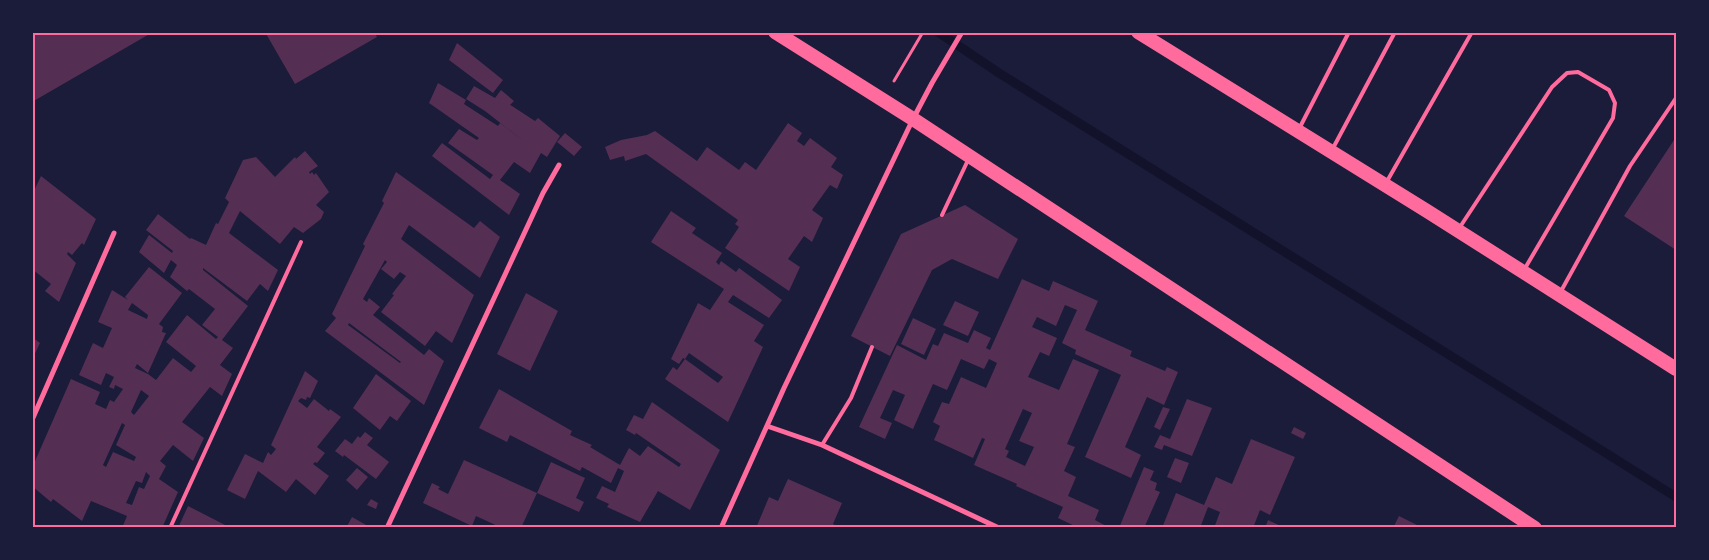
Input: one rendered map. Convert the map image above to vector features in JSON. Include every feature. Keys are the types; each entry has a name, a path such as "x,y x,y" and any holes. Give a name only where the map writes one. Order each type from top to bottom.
{"highway":[{"path":"775,32 912,118 1535,528"},
{"path":"1138,32 1458,230 1676,369"}],"street":[{"path":"721,528 912,118 962,32"},
{"path":"387,528 544,193 559,166"},
{"path":"32,420 114,233"},
{"path":"767,426 822,445 999,528"}],"lane":[{"path":"1298,132 1349,32"},
{"path":"1331,152 1395,32"},
{"path":"1385,185 1472,32"},
{"path":"1458,230 1552,87 1567,74 1578,72 1609,90 1615,103 1613,118 1523,272"},
{"path":"1559,295 1630,166 1676,98"},
{"path":"942,215 970,156"},
{"path":"170,528 301,242"},
{"path":"822,445 851,398 872,347"}],"path":[{"path":"911,53 923,32"}],"building":[{"path":"32,32 153,32 32,102"},
{"path":"265,32 374,32 377,37 295,84"},
{"path":"457,43 503,80 493,93 449,60"},
{"path":"438,83 466,100 464,104 498,126 500,123 525,142 485,111 466,99 474,86 495,98 501,90 514,101 510,105 535,121 538,118 560,136 547,157 541,153 530,173 514,162 500,180 520,194 509,215 432,156 442,143 490,179 493,175 448,143 459,129 477,140 479,138 429,103"},
{"path":"788,123 802,133 797,141 804,146 810,138 837,158 831,167 843,175 837,189 830,185 812,210 823,218 812,242 804,236 788,259 800,267 789,291 725,248 739,227 735,224 738,220 646,154 625,161 624,156 610,160 605,147 621,140 647,135 655,131 697,161 707,147 739,170 745,162 756,170"},
{"path":"565,133 582,147 574,156 557,142"},
{"path":"1674,140 1676,142 1676,250 1624,216"},
{"path":"305,151 318,166 309,172 310,174 312,172 314,175 316,173 329,192 316,205 324,212 321,219 303,233 294,227 280,244 240,211 229,233 278,270 268,291 260,284 247,301 203,268 203,270 248,306 222,340 233,348 220,365 232,374 222,396 210,387 182,422 204,438 193,461 173,445 160,461 166,466 159,479 178,492 162,528 122,528 127,516 91,501 82,521 53,499 51,502 32,486 32,468 71,379 100,392 95,404 106,409 110,400 114,402 123,389 115,385 114,389 109,387 114,377 106,373 101,385 79,375 93,343 103,348 112,328 98,322 112,290 128,300 125,297 149,267 182,293 159,324 163,327 162,332 166,333 148,373 137,364 135,368 156,380 173,358 191,372 196,366 166,342 187,315 216,339 218,337 202,325 215,309 189,289 187,291 170,277 177,265 171,260 164,273 139,252 149,235 172,253 173,251 146,230 158,214 190,239 206,245 216,223 218,224 229,202 225,198 243,160 256,157 275,177 295,157 296,159","holes":["132,303 148,315 147,319 128,310","141,390 149,396 134,415 131,412","122,423 125,425 116,445 136,457 134,461 113,452 106,467 103,465","146,472 150,476 144,489 139,487 132,505 126,503 136,481 142,483"]},
{"path":"396,172 474,228 480,221 500,237 480,278 409,225 401,239 474,295 452,343 436,331 425,346 381,312 406,276 400,272 394,279 381,269 387,262 385,260 363,299 367,302 369,298 380,307 373,315 424,355 429,349 444,361 424,405 325,331 336,318 332,314 365,246 363,244 384,203 382,201","holes":["349,323 401,362 348,325"]},
{"path":"41,176 96,219 84,245 82,243 72,255 68,252 67,254 76,263 59,302 45,291 51,284 32,269 32,195"},
{"path":"965,205 1018,239 998,279 952,259 932,270 890,356 851,336 901,234"},
{"path":"671,211 696,228 692,233 722,253 716,262 719,265 721,261 736,272 739,268 782,300 769,318 733,295 728,302 764,325 754,341 763,347 728,422 665,379 673,367 677,370 685,359 683,358 679,364 671,359 698,303 710,310 724,289 651,242","holes":["689,353 723,377 718,383 685,359"]},
{"path":"1022,279 1049,291 1053,281 1098,301 1085,330 1132,351 1130,356 1165,371 1167,367 1178,372 1164,405 1147,397 1125,447 1141,455 1131,478 1085,457 1121,375 1075,354 1076,350 1062,343 1077,310 1065,305 1056,326 1037,317 1032,327 1057,338 1049,356 1040,352 1028,377 1059,390 1073,359 1099,370 1067,444 1075,447 1064,471 1076,477 1068,496 1099,510 1095,520 1110,528 1079,528 1058,518 1063,507 974,465 985,439 982,438 973,458 934,440 940,426 933,422 942,402 949,404 961,377 986,388 997,363 989,359 984,369 961,359 947,390 933,384 913,429 894,420 905,395 893,390 880,418 892,423 885,439 859,427 897,345 926,360 933,344 938,346 944,333 968,343 974,330 991,338 986,348 990,350","holes":["1023,409 1032,413 1019,441 1034,447 1025,466 1006,457 1009,451 1005,449"]},
{"path":"526,293 558,311 530,371 497,354"},
{"path":"955,301 979,312 968,336 943,325"},
{"path":"913,318 936,329 924,355 901,344"},
{"path":"32,337 40,343 32,360"},
{"path":"305,371 318,381 310,398 307,397 306,400 301,398 298,401 307,408 314,399 329,411 330,409 341,417 317,447 325,453 317,463 313,464 329,476 315,495 296,479 286,492 258,471 245,499 227,490 245,454 263,463 268,452 271,455 276,449 271,445"},
{"path":"376,374 411,401 397,421 390,416 380,430 353,408"},
{"path":"499,389 572,431 570,435 592,445 590,447 620,465 629,448 640,456 648,446 679,467 681,464 636,433 635,435 626,430 634,415 643,419 652,402 720,450 690,510 658,491 640,522 607,507 609,504 596,498 602,486 615,492 624,471 618,468 611,483 582,467 580,471 510,435 507,442 479,428"},
{"path":"1187,399 1212,408 1192,456 1164,445 1162,450 1154,447 1160,435 1170,439"},
{"path":"1163,407 1170,409 1160,430 1154,427"},
{"path":"1294,427 1306,433 1303,439 1291,433"},
{"path":"365,432 373,438 367,445 389,462 376,479 344,455 343,457 335,451 345,439 352,444 358,436 360,438"},
{"path":"1251,439 1295,457 1270,515 1260,510 1253,528 1214,528 1220,512 1208,507 1200,528 1162,528 1176,493 1204,505 1216,477 1232,484"},
{"path":"1175,458 1189,463 1181,483 1167,477"},
{"path":"464,460 537,493 521,528 502,528 476,516 472,526 423,503 432,483 440,487 438,489 448,494"},
{"path":"551,462 585,478 576,498 584,502 579,512 537,493"},
{"path":"1144,467 1154,471 1150,480 1157,483 1155,490 1160,492 1144,528 1119,528"},
{"path":"357,468 368,477 357,490 346,480"},
{"path":"788,479 842,503 833,524 841,528 756,528 769,497 778,501"},
{"path":"371,499 378,503 376,509 367,505"},
{"path":"188,506 231,528 178,528"},
{"path":"1399,516 1419,526 1418,528 1393,528"},
{"path":"352,517 368,526 367,528 346,528"},
{"path":"1268,520 1285,528 1265,528"}],"waterway":[{"path":"938,32 999,73 1676,497"}]}
